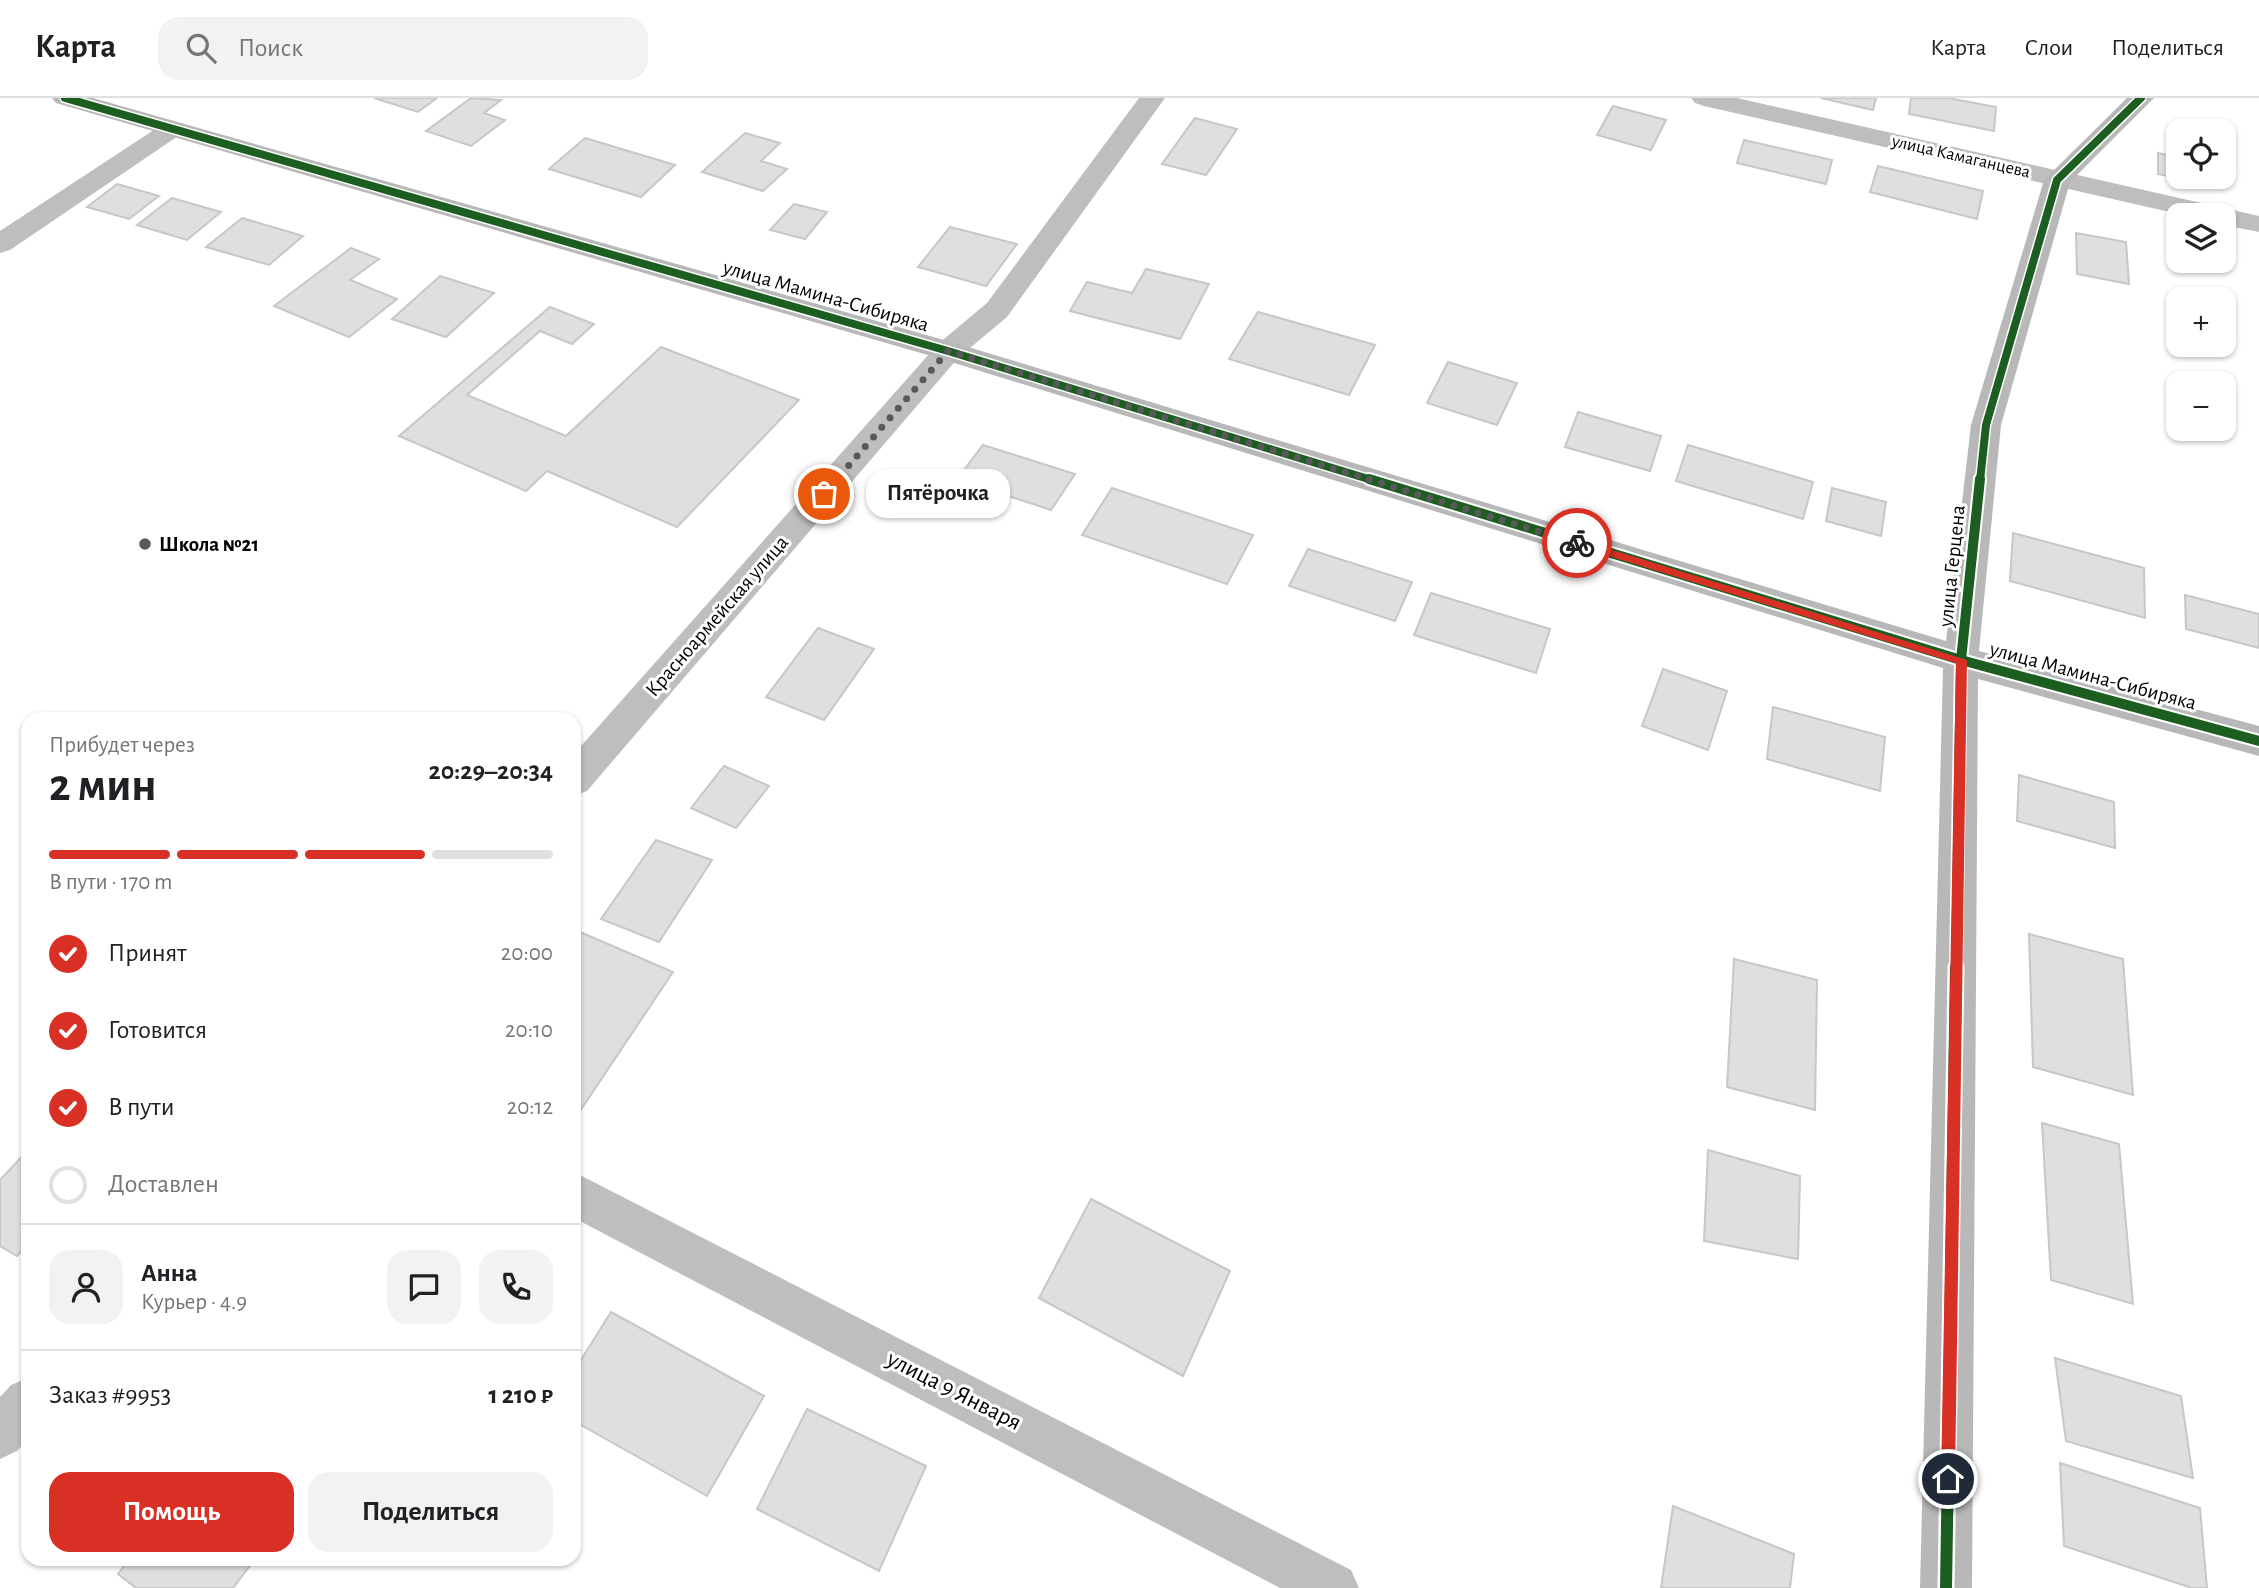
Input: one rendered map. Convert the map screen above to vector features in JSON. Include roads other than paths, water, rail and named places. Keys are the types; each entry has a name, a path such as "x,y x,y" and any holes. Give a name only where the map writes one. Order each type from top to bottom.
{"street":[{"name":"улица Мамина-Сибиряка","path":"65,98 948,351 1961,660 2259,741"},
{"name":"Красноармейская улица","path":"581,772 948,351 997,310 1152,98"},
{"name":"улица Камаганцева","path":"1704,98 2166,204"},
{"name":"улица Герцена","path":"1946,1588 1961,660 1986,425 2057,180 2141,98"},
{"path":"0,244 172,129"},
{"path":"2236,219 2259,224"},
{"name":"улица 9 Января","path":"581,1198 1333,1588"},
{"path":"0,1434 21,1410"}],"place":[{"name":"Пятёрочка","path":"824,494"},
{"name":"Школа №21","path":"145,544"}]}
